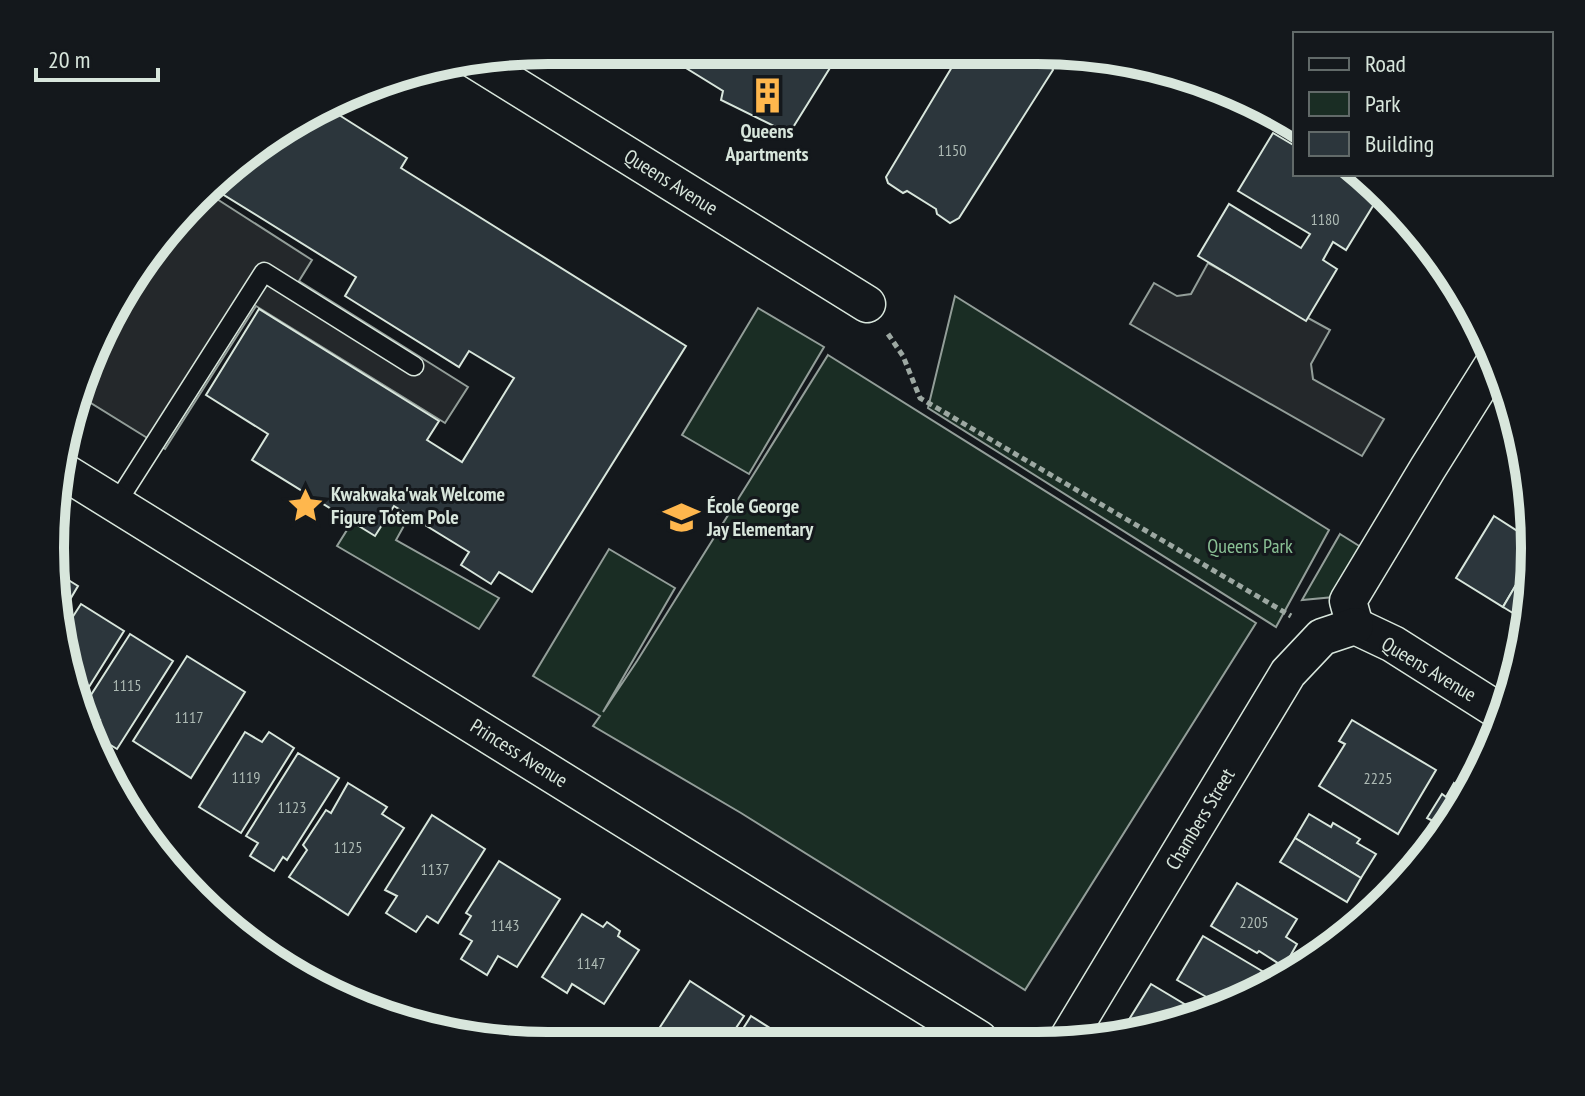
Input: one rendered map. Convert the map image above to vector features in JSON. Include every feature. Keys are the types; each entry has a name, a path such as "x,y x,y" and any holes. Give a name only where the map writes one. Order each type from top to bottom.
{"street":[{"name":"Queens Avenue","path":"487,68 867,304"},
{"path":"1339,632 1348,601 1488,373"},
{"name":"Princess Avenue","path":"70,475 968,1032"},
{"name":"Queens Avenue","path":"1339,632 1393,644 1494,708"},
{"name":"Chambers Street","path":"1072,1031 1288,673 1339,632"}],"lane":[{"path":"116,504 264,272 414,366"}],"path":[{"path":"867,304 903,356 920,398 1294,618 1339,632"}],"green space":[{"name":"Queens Park","path":"955,296 1329,530 1276,627 928,408"},
{"path":"758,308 824,347 749,474 682,435"},
{"path":"828,355 1256,623 1025,990 741,813 593,726 600,716 533,676 609,549 675,588 603,712"},
{"path":"367,498 406,522 396,540 499,598 479,629 337,546"},
{"path":"1340,534 1364,549 1334,597 1302,600"}],"shaded area":[{"path":"215,198 312,260 299,281 468,387 445,423 256,306 165,449 87,401 101,363 129,306 164,253"},
{"path":"1208,263 1330,330 1311,364 1313,379 1384,419 1362,456 1130,324 1154,283 1177,296 1191,294"}],"building":[{"name":"Queens Apartments","path":"832,64 792,129 786,132 721,100 723,91 681,65"},
{"path":"954,64 1051,64 1053,70 959,218 950,223 937,214 936,209 888,183 886,177"},
{"path":"336,113 407,158 401,168 686,346 532,592 499,572 491,584 461,565 469,552 394,506 375,536 252,460 268,434 206,395 259,309 439,421 427,440 462,462 514,378 469,351 459,367 345,296 356,277 220,193 279,146"},
{"path":"1273,133 1293,145 1293,176 1345,176 1375,202 1346,250 1333,242 1323,260 1337,269 1306,321 1198,256 1229,204 1301,248 1310,234 1238,191"},
{"path":"1494,516 1521,533 1520,578 1503,607 1456,578"},
{"path":"65,578 78,586 67,604"},
{"path":"1520,578 1516,615 1503,607"},
{"path":"81,604 124,631 86,692 80,673 70,621"},
{"path":"130,634 173,661 117,749 105,741 97,724 100,720 95,717 88,699"},
{"path":"187,656 245,692 191,778 133,741"},
{"path":"1352,720 1436,770 1398,834 1319,786 1345,744 1339,741"},
{"path":"245,732 262,742 269,732 294,748 241,833 199,807"},
{"path":"298,753 339,778 287,860 283,857 274,871 250,856 258,843 246,836"},
{"path":"348,783 387,807 382,814 404,828 348,915 289,877 307,850 303,845 326,810 331,813"},
{"path":"1454,783 1458,786 1428,833 1433,821 1427,818 1442,794 1446,797"},
{"path":"1309,814 1331,827 1333,823 1360,839 1357,843 1376,854 1361,878 1295,838"},
{"path":"432,815 485,849 438,923 427,916 416,932 386,913 397,896 385,890"},
{"path":"1295,838 1361,878 1347,902 1280,862"},
{"path":"499,861 560,899 517,967 498,956 487,975 461,959 472,941 460,934 471,916 466,913"},
{"path":"1237,883 1297,919 1286,937 1297,944 1282,965 1211,926"},
{"path":"582,914 603,927 607,922 620,931 618,936 639,950 604,1004 572,984 567,993 542,977"},
{"path":"1203,936 1262,971 1258,978 1211,999 1177,980"},
{"path":"690,981 744,1016 733,1032 657,1032"},
{"path":"1151,984 1190,1007 1162,1016 1126,1024"},
{"path":"751,1016 776,1032 741,1032"}],"place":[{"name":"Queens Apartments","path":"767,96"},
{"name":"Kwakwaka'wak Welcome Figure Totem Pole","path":"305,505"},
{"name":"École George Jay Elementary","path":"681,518"}]}
